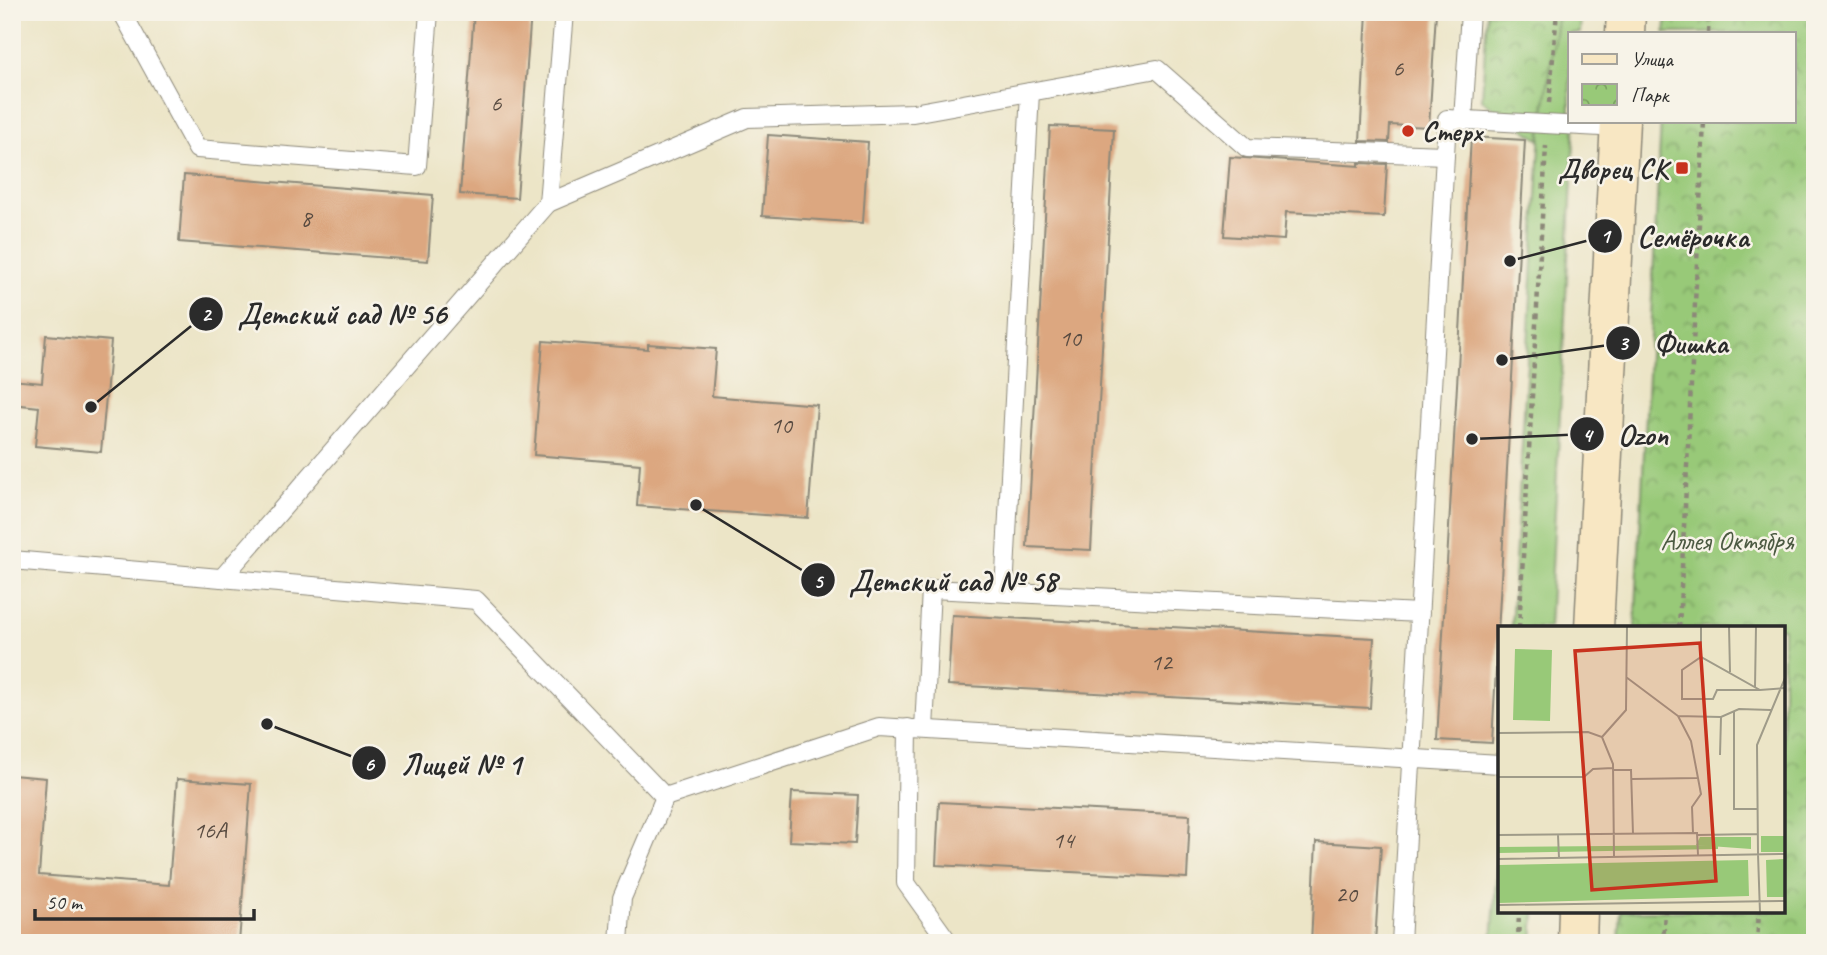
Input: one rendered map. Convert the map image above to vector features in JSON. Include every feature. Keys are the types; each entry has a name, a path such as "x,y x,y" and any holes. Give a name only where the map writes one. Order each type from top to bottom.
{"main road":[{"path":"1625,32 1626,12"},
{"path":"1594,626 1620,124"},
{"path":"1577,943 1578,913"}],"lane":[{"path":"122,12 197,149 417,166 429,12"},
{"path":"548,203 565,12"},
{"path":"1463,120 1470,12"},
{"path":"222,578 548,203 747,118 913,113 1157,69 1248,148 1445,155"},
{"path":"1004,592 1030,92"},
{"path":"1401,943 1447,119 1620,124"},
{"path":"12,560 477,600 665,797"},
{"path":"949,943 906,883 916,729 931,589 1420,613"},
{"path":"619,943 622,898 665,797 879,727 1498,764"}],"path":[{"path":"1519,626 1557,12"},
{"path":"1708,32 1709,12"},
{"path":"1679,626 1704,122"},
{"path":"1518,943 1519,913"},
{"path":"1663,943 1665,913"},
{"path":"1757,943 1759,913"}],"green space":[{"path":"1487,12 1558,12 1540,140 1482,100"},
{"path":"1548,12 1581,12 1580,32 1568,32 1568,122 1575,122 1549,626 1511,626"},
{"name":"Аллея Октября","path":"1667,12 1815,12 1815,943 1619,943 1621,913 1785,913 1785,626 1635,626 1661,122 1796,122 1796,32 1665,32"},
{"path":"1498,851 1498,913 1535,913 1533,943 1492,943"}],"building":[{"path":"474,12 531,12 517,198 460,194"},
{"path":"1367,12 1436,12 1429,127 1390,125 1389,142 1360,141"},
{"path":"1050,126 1114,129 1091,550 1027,547"},
{"path":"768,135 868,142 863,223 762,216"},
{"path":"1471,137 1525,140 1492,743 1437,740"},
{"path":"1230,157 1359,166 1359,163 1387,164 1384,217 1286,212 1284,240 1224,236"},
{"path":"184,175 433,195 428,261 179,242"},
{"path":"46,335 111,341 101,452 35,446 39,407 12,404 12,380 42,383"},
{"path":"543,341 648,349 648,344 716,349 712,396 817,405 808,518 637,506 640,464 534,455"},
{"path":"952,615 1374,638 1370,708 948,685"},
{"path":"12,775 46,778 39,875 169,885 177,779 251,784 239,943 12,943"},
{"path":"792,792 858,795 855,844 789,841"},
{"path":"939,802 1190,815 1187,878 936,865"},
{"path":"1316,842 1381,846 1375,943 1311,943"}],"place":[{"name":"Стерх","path":"1408,131"},
{"name":"Дворец СК","path":"1682,168"},
{"name":"Семёрочка","path":"1510,261"},
{"name":"Фишка","path":"1502,360"},
{"name":"Детский сад № 56","path":"91,407"},
{"name":"Ozon","path":"1472,439"},
{"name":"Детский сад № 58","path":"696,505"},
{"name":"Лицей № 1","path":"267,724"}]}
